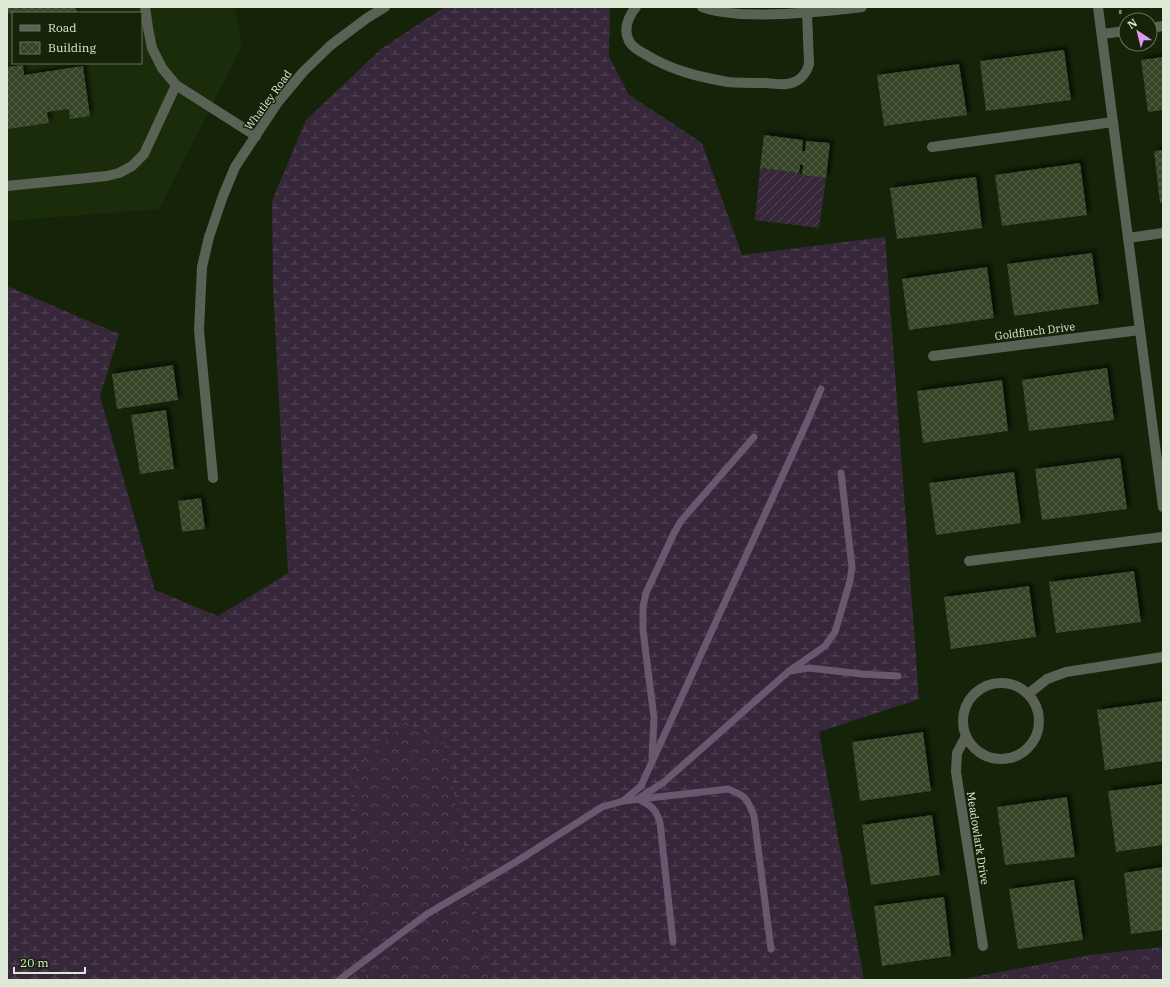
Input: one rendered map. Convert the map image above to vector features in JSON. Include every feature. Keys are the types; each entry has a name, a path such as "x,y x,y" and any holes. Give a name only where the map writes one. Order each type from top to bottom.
{"street":[{"path":"145,7 152,48 162,68 176,85 256,136"},
{"name":"Whatley Road","path":"213,478 199,330 202,267 209,237 223,196 235,167 278,102 303,72 331,45 367,18 385,7"},
{"path":"636,7 627,21 626,31 629,41 635,48 650,57 671,67 694,75 730,82 774,83 785,85 798,80 807,72 809,64 807,13"},
{"path":"702,7 725,13 755,15 807,13 862,7"},
{"path":"1098,7 1140,330 1159,441 1163,507"},
{"path":"1102,34 1118,32"},
{"path":"7,186 107,176 119,173 132,166 144,154 176,85"},
{"path":"932,147 1113,122"},
{"path":"1128,238 1163,233"},
{"name":"Goldfinch Drive","path":"934,356 1140,330"},
{"path":"969,561 1163,537"},
{"path":"1028,694 1047,680 1066,672 1163,657"},
{"path":"1005,682 1018,686 1028,694 1035,704 1039,715 1039,727 1035,738 1028,748 1018,755 1007,758 995,758 984,755 973,747 966,736 963,723 964,710 970,698 980,689 992,683 1005,682"},
{"name":"Meadowlark Drive","path":"966,736 957,753 956,772 983,946"}],"shaded area":[{"path":"7,7 235,7 242,46 159,209 7,221"}],"green space":[{"path":"445,7 610,7 609,56 628,94 702,143 742,255 885,237 919,699 819,732 864,980 490,980 444,742 405,722 353,772 366,980 7,980 7,286 119,334 100,396 155,590 218,616 288,573 273,286 272,201 306,120 381,49"},
{"path":"760,168 826,178 819,228 755,220"},
{"path":"405,722 444,742 490,980 366,980 353,772"},
{"path":"1163,947 1163,980 958,980 1089,955"}],"building":[{"path":"7,7 76,7 77,12 23,11 7,14"},
{"path":"1064,50 1071,100 986,111 980,61"},
{"path":"1163,57 1163,110 1148,112 1141,60"},
{"path":"959,64 967,115 884,126 877,75"},
{"path":"23,65 24,75 83,66 90,116 70,119 69,109 47,112 49,123 7,129 7,67"},
{"path":"764,135 803,140 802,151 805,151 806,141 830,143 826,178 802,175 803,165 800,165 799,173 760,168"},
{"path":"1163,150 1163,202 1160,203 1154,151"},
{"path":"1080,163 1087,215 1002,226 995,175"},
{"path":"976,177 982,228 897,239 890,188"},
{"path":"1092,253 1099,304 1014,316 1007,264"},
{"path":"987,267 994,318 909,330 902,279"},
{"path":"173,365 178,400 117,409 112,374"},
{"path":"1107,368 1114,420 1029,431 1022,380"},
{"path":"1002,380 1008,431 923,443 917,391"},
{"path":"166,410 174,469 140,474 131,415"},
{"path":"1120,458 1127,509 1042,520 1035,469"},
{"path":"1014,472 1021,523 936,535 929,483"},
{"path":"201,498 205,529 182,532 178,501"},
{"path":"1134,571 1141,622 1056,633 1049,582"},
{"path":"1029,586 1036,637 951,649 944,597"},
{"path":"1163,701 1163,761 1105,770 1097,710"},
{"path":"923,732 931,791 860,801 852,742"},
{"path":"1163,784 1163,845 1116,852 1108,791"},
{"path":"1067,797 1075,857 1005,865 997,807"},
{"path":"932,815 940,875 871,885 862,825"},
{"path":"1163,867 1163,930 1131,934 1124,873"},
{"path":"1074,880 1083,940 1018,949 1009,889"},
{"path":"944,897 951,956 882,966 874,906"}],"waterway":[{"path":"623,801 641,786 821,389"},
{"path":"652,757 654,718 643,630 643,607 646,593 681,521 754,437"},
{"path":"639,798 664,782 789,671 825,646 835,632 850,581 852,567 841,473"},
{"path":"790,671 809,668 862,674 898,676"},
{"path":"339,980 427,914 514,863 602,807 623,801 728,789 745,798 750,805 754,816 771,949"},
{"path":"638,799 646,803 654,810 660,823 673,942"}]}
